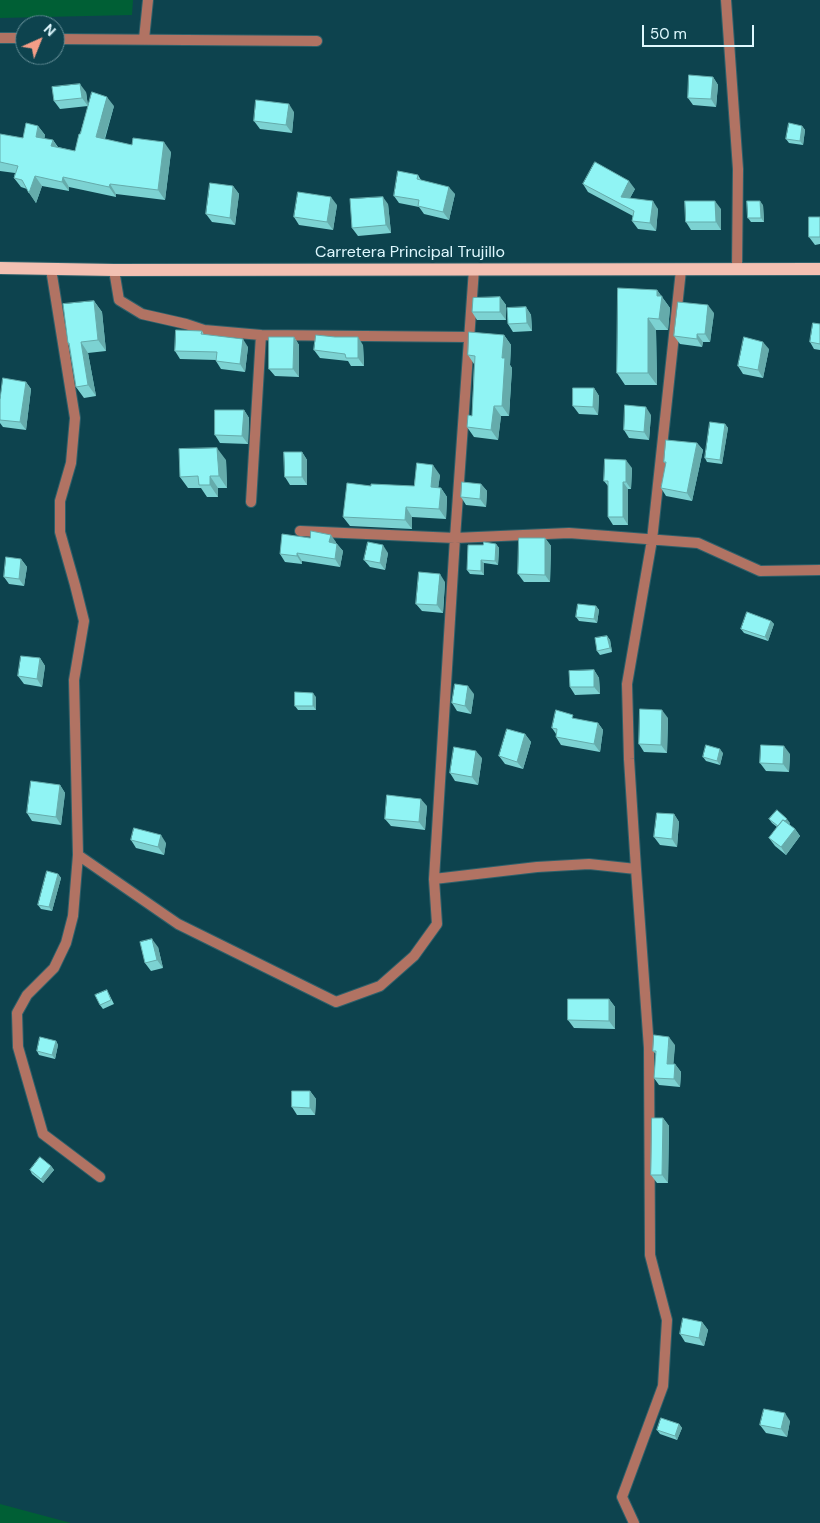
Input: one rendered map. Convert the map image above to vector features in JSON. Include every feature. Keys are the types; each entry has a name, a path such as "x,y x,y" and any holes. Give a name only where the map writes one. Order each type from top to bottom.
{"main road":[{"name":"Carretera Principal Trujillo","path":"0,268 114,270 820,269"}],"street":[{"path":"144,40 148,0"},
{"path":"726,0 738,169 737,269"},
{"path":"0,38 15,38"},
{"path":"65,39 316,41"},
{"path":"51,269 75,418 71,463 60,501 60,532 84,621 74,680 78,855 74,916 66,943 54,968 26,995 17,1013 18,1048 43,1134 100,1177"},
{"path":"78,855 178,924 336,1002 380,986 414,956 437,924 434,879 474,269"},
{"path":"114,270 118,300 142,314 204,330 261,335 469,337"},
{"path":"634,1523 622,1497 663,1386 667,1320 650,1255 650,1048 629,759 627,684 652,540 681,270"},
{"path":"252,502 261,335"},
{"path":"300,531 455,538 569,533 698,543 760,571 820,570"},
{"path":"434,879 537,866 589,864 636,868"}],"green space":[{"path":"0,0 133,0 132,15 65,17 65,15 15,15 15,18 0,18"},
{"path":"0,1504 71,1523 0,1523"}],"building":[{"path":"689,75 713,77 711,99 688,98"},
{"path":"80,84 82,98 54,101 52,87"},
{"path":"92,92 107,97 96,137 132,145 133,138 164,142 158,190 110,184 109,187 63,177 62,182 35,176 29,193 22,180 14,178 18,166 0,162 0,134 23,138 26,123 38,126 36,137 53,140 51,146 75,151"},
{"path":"256,100 289,104 286,125 254,121"},
{"path":"789,123 802,126 800,141 786,139"},
{"path":"595,162 629,181 621,197 653,201 650,223 632,221 634,211 583,184"},
{"path":"398,171 418,175 417,179 449,187 443,212 418,206 419,200 394,196"},
{"path":"210,183 233,186 230,218 206,214"},
{"path":"298,192 331,197 327,222 294,217"},
{"path":"383,197 386,225 352,228 350,199"},
{"path":"685,201 715,201 716,222 686,222"},
{"path":"747,201 760,201 761,218 748,218"},
{"path":"809,217 820,217 820,237 809,237"},
{"path":"618,288 657,290 657,296 662,296 659,319 648,318 648,373 617,373"},
{"path":"500,297 500,312 472,312 473,298"},
{"path":"94,301 98,340 81,342 88,385 76,387 63,304"},
{"path":"678,302 708,305 705,334 697,334 697,339 674,336"},
{"path":"526,307 527,323 508,324 507,308"},
{"path":"813,323 820,324 820,344 810,342"},
{"path":"176,330 202,331 201,334 243,339 240,364 216,361 217,352 175,351"},
{"path":"469,332 504,335 502,358 505,358 502,406 494,406 491,430 467,427 468,415 472,416 475,356 468,355"},
{"path":"316,335 358,337 358,358 346,358 345,354 314,350"},
{"path":"269,337 294,337 293,369 269,369"},
{"path":"744,337 763,342 758,370 738,366"},
{"path":"3,378 26,382 20,422 0,420"},
{"path":"573,388 594,388 593,407 573,406"},
{"path":"625,405 646,407 644,432 624,430"},
{"path":"215,410 244,410 242,436 215,435"},
{"path":"710,422 725,424 720,460 705,458"},
{"path":"666,440 697,443 687,493 661,488 666,462 664,462"},
{"path":"217,448 219,476 210,476 210,485 199,485 198,476 180,477 179,449"},
{"path":"284,452 302,452 302,477 285,477"},
{"path":"605,459 626,460 626,482 623,482 623,517 608,517 608,481 604,481"},
{"path":"417,463 433,465 431,487 441,488 439,509 406,507 405,520 343,517 347,483 371,486 371,484 414,486"},
{"path":"462,482 481,484 480,499 461,497"},
{"path":"311,531 331,535 329,542 337,544 335,559 297,553 297,556 280,554 282,534 310,538"},
{"path":"519,538 545,538 545,575 518,574"},
{"path":"368,542 383,545 380,563 364,560"},
{"path":"484,542 496,544 495,561 481,560 481,571 467,570 468,545 483,545"},
{"path":"6,557 21,559 19,579 4,577"},
{"path":"419,572 440,574 437,605 416,604"},
{"path":"578,604 596,606 594,619 576,617"},
{"path":"747,612 771,621 765,637 741,629"},
{"path":"607,636 610,648 597,651 595,638"},
{"path":"21,656 40,658 37,679 18,676"},
{"path":"594,670 594,687 570,687 569,671"},
{"path":"455,684 468,686 465,706 452,703"},
{"path":"295,692 313,693 313,706 295,706"},
{"path":"640,709 662,710 661,745 639,744"},
{"path":"556,710 573,715 572,718 598,723 594,744 556,737 557,729 552,728"},
{"path":"507,729 525,734 517,762 499,756"},
{"path":"706,745 720,749 717,761 703,757"},
{"path":"761,745 784,746 783,764 760,763"},
{"path":"454,747 476,751 472,777 450,773"},
{"path":"31,781 60,785 56,817 27,813"},
{"path":"387,795 421,799 419,822 385,819"},
{"path":"777,810 787,819 783,820 778,826 769,819"},
{"path":"657,813 674,814 672,839 654,837"},
{"path":"783,820 795,829 781,847 769,838"},
{"path":"134,828 161,835 158,847 131,840"},
{"path":"47,871 58,874 49,907 38,905"},
{"path":"152,939 157,960 145,963 140,942"},
{"path":"107,990 111,1000 100,1005 95,995"},
{"path":"568,999 609,999 609,1021 568,1020"},
{"path":"654,1035 669,1037 667,1064 675,1064 674,1079 654,1078 656,1051 653,1051"},
{"path":"40,1037 56,1041 52,1055 37,1051"},
{"path":"292,1091 310,1091 310,1108 292,1107"},
{"path":"652,1118 663,1118 662,1175 651,1175"},
{"path":"40,1157 51,1166 41,1179 30,1170"},
{"path":"683,1318 702,1322 699,1338 680,1334"},
{"path":"764,1409 785,1413 781,1429 760,1425"},
{"path":"661,1418 679,1424 675,1436 657,1430"}]}
